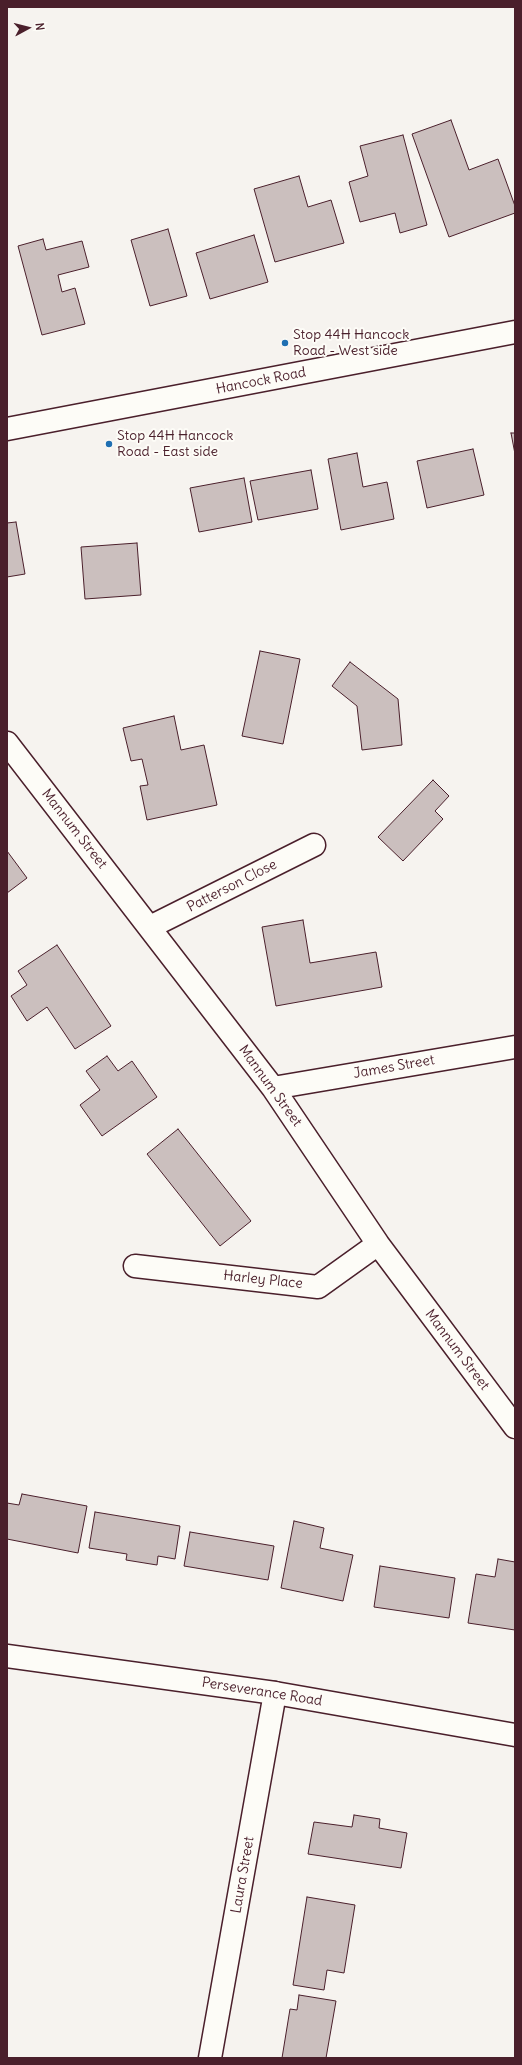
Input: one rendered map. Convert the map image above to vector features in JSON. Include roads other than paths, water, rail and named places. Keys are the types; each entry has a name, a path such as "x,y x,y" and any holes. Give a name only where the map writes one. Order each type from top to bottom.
{"street":[{"name":"Hancock Road","path":"7,429 515,332"},
{"name":"Mannum Street","path":"10,751 150,927 273,1088 378,1244 515,1428"},
{"name":"Patterson Close","path":"150,927 314,845"},
{"name":"James Street","path":"273,1088 515,1047"},
{"name":"Harley Place","path":"135,1266 318,1286 378,1244"},
{"name":"Perseverance Road","path":"7,1656 275,1692 515,1735"},
{"name":"Laura Street","path":"210,2058 275,1692"}],"place":[{"name":"Stop 44H Hancock Road - West side","path":"285,343"},
{"name":"Stop 44H Hancock Road - East side","path":"109,444"}]}
